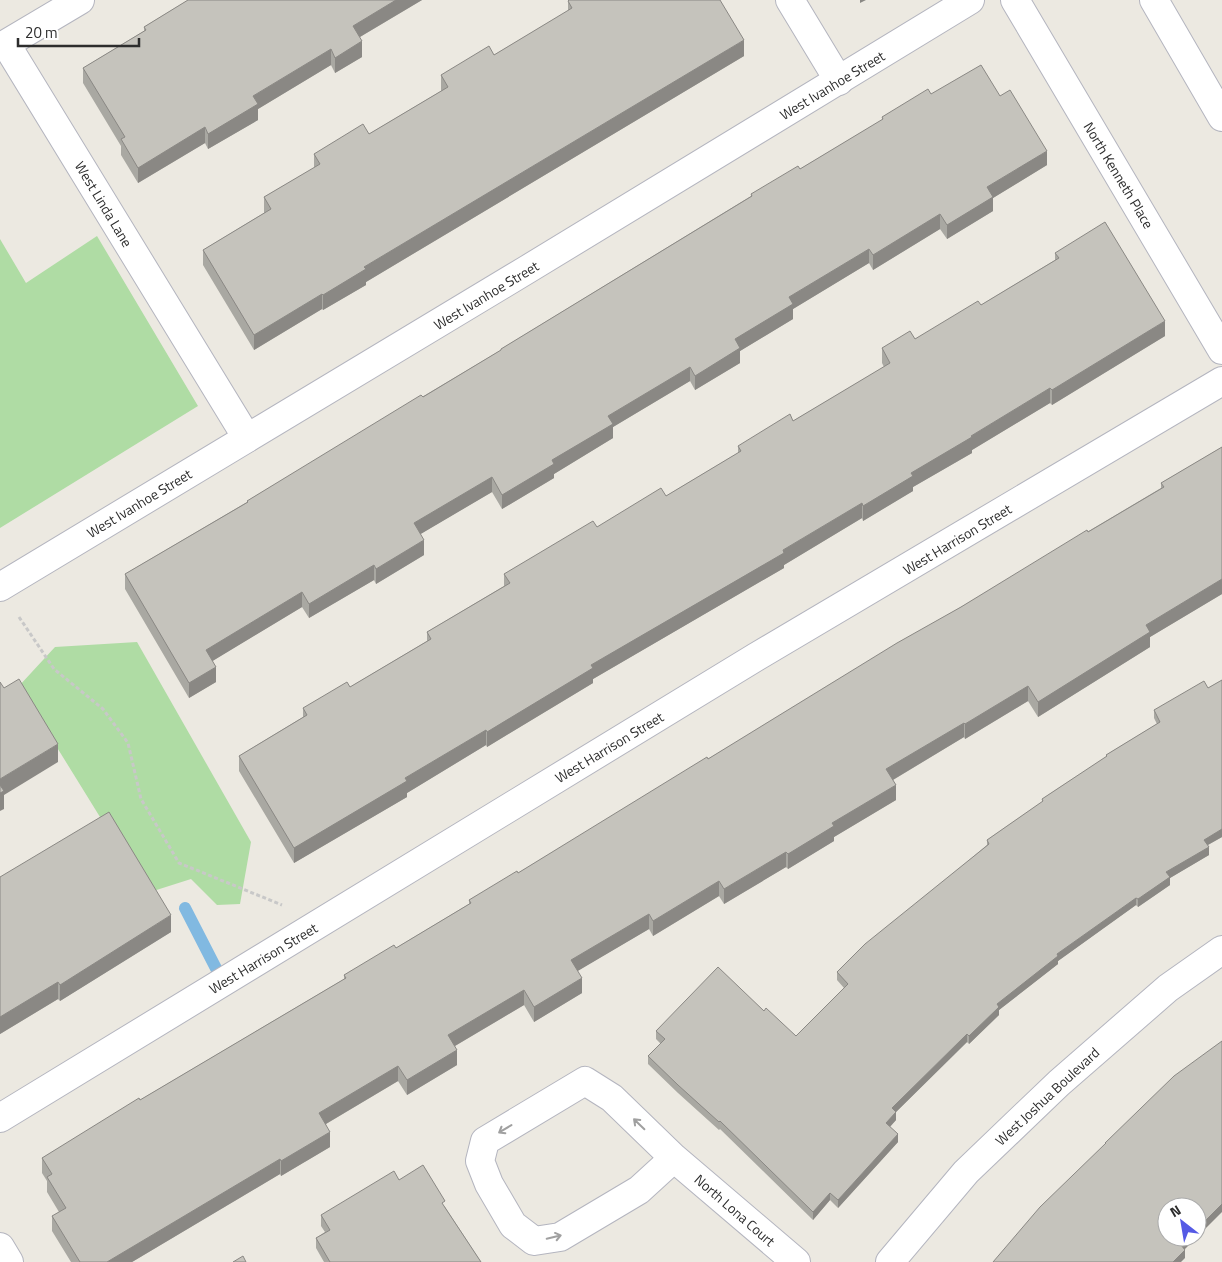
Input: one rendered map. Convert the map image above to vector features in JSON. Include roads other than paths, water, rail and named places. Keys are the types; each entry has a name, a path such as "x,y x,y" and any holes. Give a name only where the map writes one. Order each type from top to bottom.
{"street":[{"name":"West Linda Lane","path":"80,0 6,44 247,438"},
{"path":"790,0 839,81"},
{"name":"West Ivanhoe Street","path":"0,587 970,0"},
{"name":"North Kenneth Place","path":"1015,0 1222,350"},
{"path":"1154,0 1222,117"},
{"name":"West Harrison Street","path":"0,1118 756,657 1222,381"},
{"name":"West Joshua Boulevard","path":"890,1262 966,1172 1059,1083 1168,988 1222,950"},
{"name":"North Lona Court","path":"674,1158 638,1190 560,1237 534,1241 513,1225 489,1184 480,1161 485,1141 585,1081 612,1098 674,1158 796,1262"},
{"path":"0,1247 9,1262"}],"waterway":[{"path":"185,908 223,982"}]}
